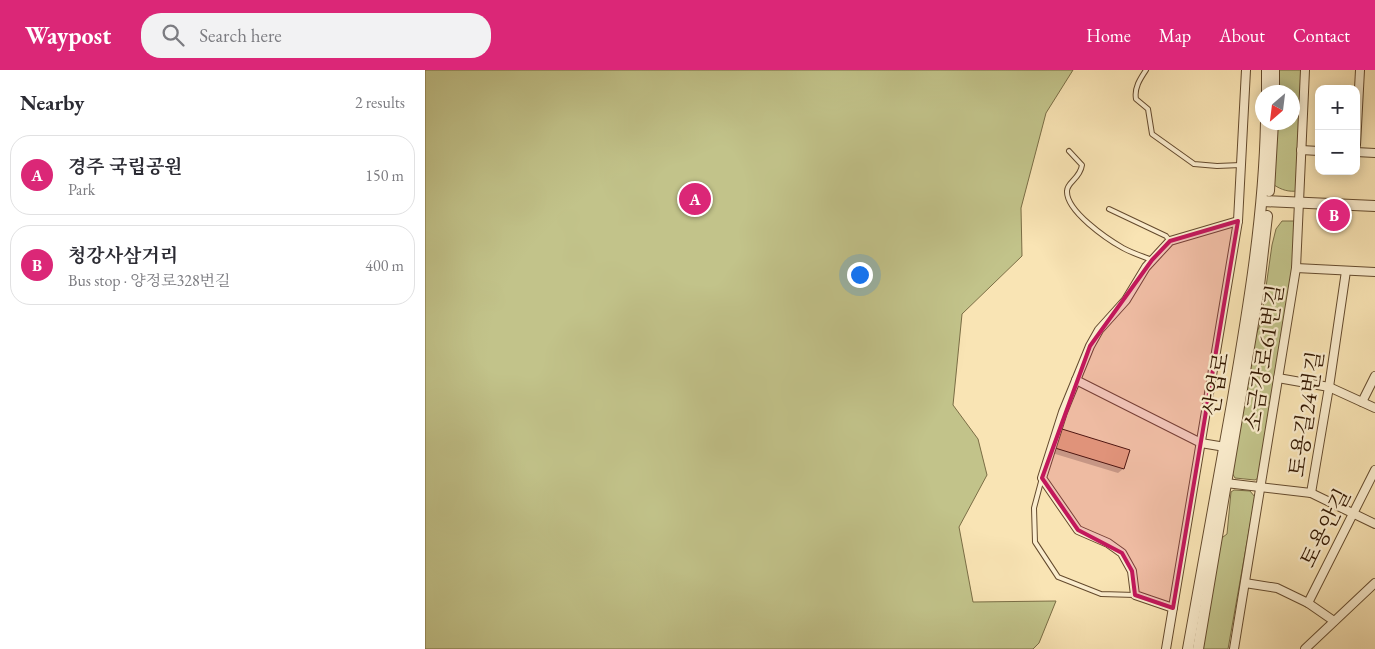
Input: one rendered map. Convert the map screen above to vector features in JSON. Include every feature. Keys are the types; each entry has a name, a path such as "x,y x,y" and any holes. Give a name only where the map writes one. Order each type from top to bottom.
{"street":[{"path":"1166,649 1238,221 1246,70"},
{"path":"1267,70 1267,85"},
{"path":"1274,70 1274,85"},
{"name":"소금강로61번길","path":"1234,649 1296,268 1305,70"},
{"path":"1357,130 1360,70"},
{"name":"산업로","path":"1198,649 1258,294 1265,201 1266,130"},
{"name":"산업로","path":"1188,649 1225,447 1273,153 1273,130"},
{"path":"1301,150 1315,151"},
{"path":"1360,152 1375,153"},
{"path":"1265,201 1375,206"},
{"path":"1173,608 1135,594 1132,571 1122,553 1108,543 1078,530 1041,478 1061,419 1090,346 1099,330 1126,300 1152,260 1170,241 1238,221"},
{"path":"1296,268 1375,272"},
{"name":"토용길24번길","path":"1346,271 1311,493 1375,524"},
{"path":"1362,402 1375,376"},
{"path":"1278,378 1329,387 1375,408"},
{"path":"1076,380 1201,443 1225,447"},
{"name":"토용안길","path":"1307,603 1375,470"},
{"path":"1226,483 1311,493"},
{"path":"1245,582 1277,588 1307,603 1334,621"},
{"path":"1305,649 1375,583"}],"lane":[{"path":"1146,70 1137,85 1135,93 1136,99 1148,109 1152,134 1194,164 1217,166 1241,165"},
{"path":"1069,151 1082,165 1081,172 1077,178 1067,187 1066,193 1073,208 1104,235 1123,248 1152,260"},
{"path":"1109,208 1166,236 1170,241"},
{"path":"1041,478 1034,508 1035,542 1058,578 1101,594 1135,594"}],"highlighted area":[{"path":"1238,221 1173,608 1135,595 1132,571 1122,553 1078,530 1042,478 1090,346 1152,260 1170,241"}],"green space":[{"path":"425,70 1073,70 1046,113 1021,208 1022,256 962,314 953,405 978,439 987,475 959,527 973,602 1056,601 1039,643 1033,649 425,649"},
{"path":"1277,70 1302,70 1298,191 1285,190 1274,185 1276,130 1300,130 1300,85 1276,85"},
{"path":"1282,221 1296,221 1294,268 1271,399 1260,477 1255,480 1235,478 1231,471 1253,342 1261,322 1272,245 1276,229"},
{"path":"1234,490 1250,491 1255,497 1228,649 1202,649 1219,540 1227,534 1231,492"}],"building":[{"path":"1062,429 1130,450 1124,469 1055,448"}],"place":[{"name":"경주 국립공원","path":"695,199"},
{"name":"청강사삼거리","path":"1334,215"}]}
